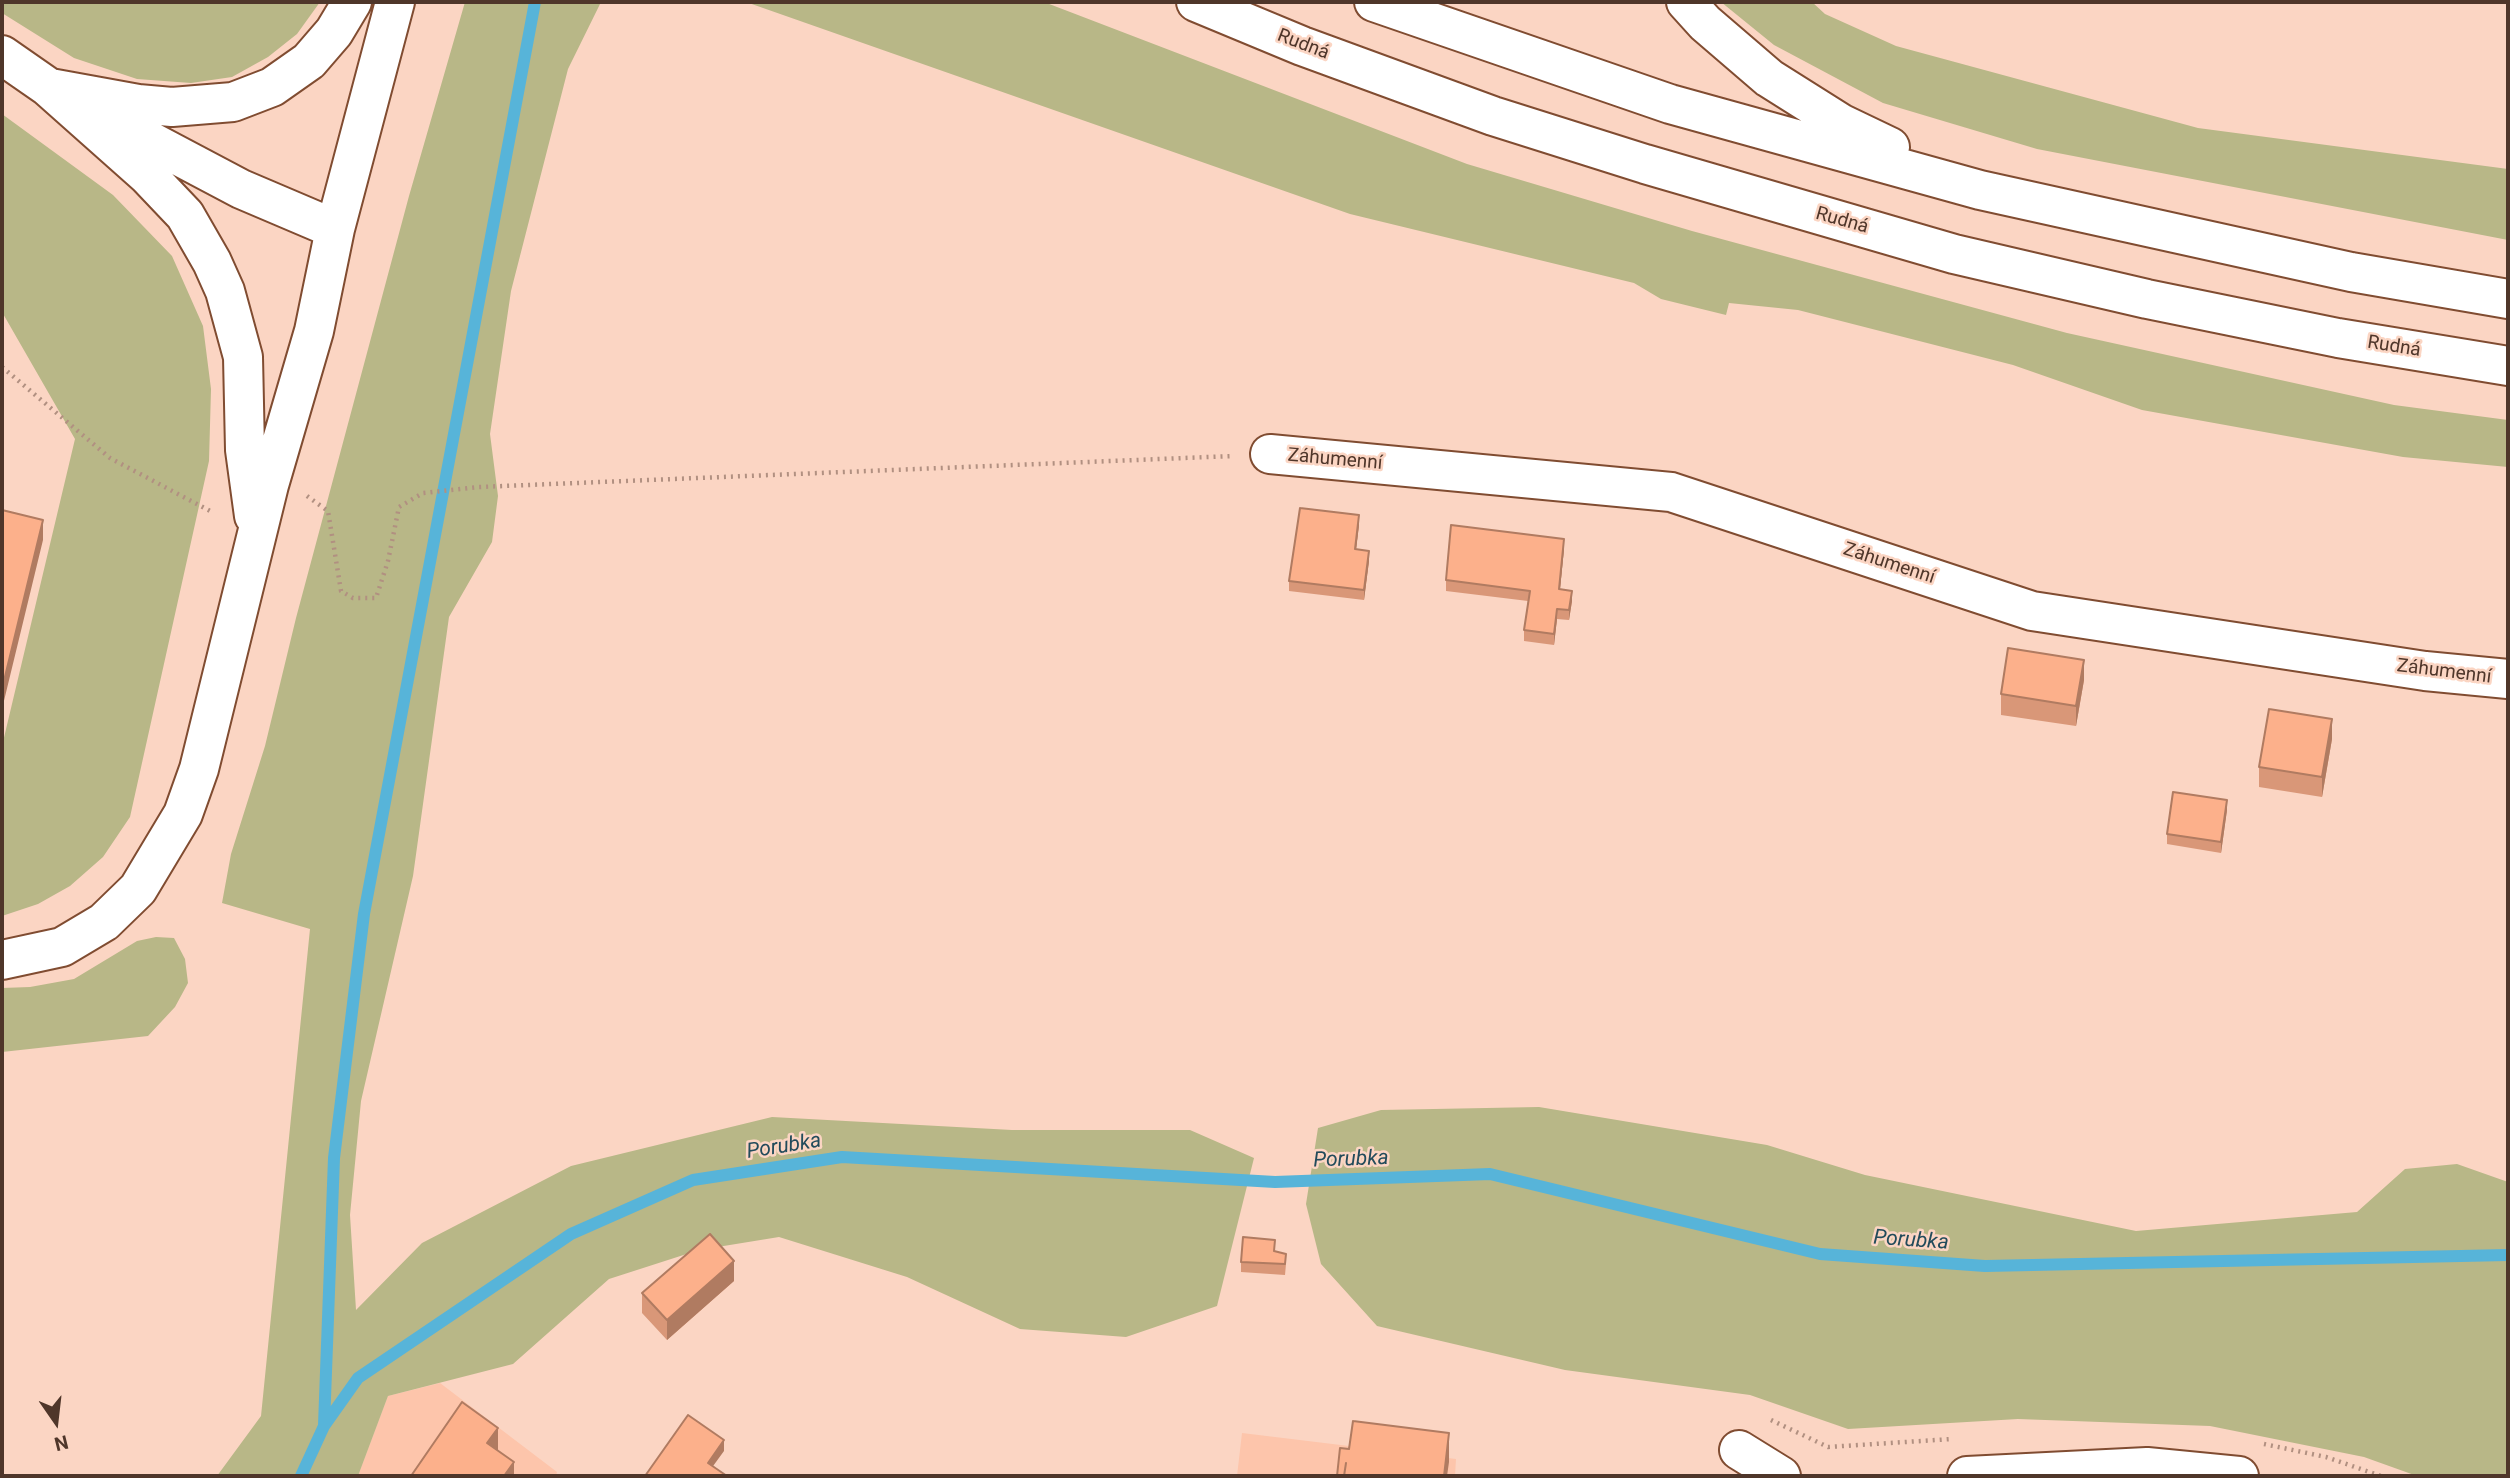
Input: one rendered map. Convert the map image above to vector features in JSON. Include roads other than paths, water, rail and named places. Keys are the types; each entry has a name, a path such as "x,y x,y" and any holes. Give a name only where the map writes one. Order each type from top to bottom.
{"main road":[{"path":"48,87 104,99 173,107 233,102 272,87 309,61 334,32 352,2"},
{"path":"2,960 33,956 85,936 104,922 138,889 183,814 199,769 269,485 314,331 335,229 395,2"},
{"name":"Rudná","path":"1196,2 1302,46 1493,116 1954,254 2284,327 2508,366"},
{"path":"1374,2 1670,104 1980,190 2351,272 2508,299"},
{"path":"1686,2 1705,23 1769,78 1842,124 1980,190"},
{"path":"2,55 48,87 241,189 335,229"},
{"path":"48,87 175,203 193,227 218,274 243,357 245,450 256,536"},
{"name":"Záhumenní","path":"1270,454 1671,492 2032,611 2426,671 2508,679"},
{"path":"1739,1450 1781,1476"},
{"path":"1967,1476 2147,1467 2239,1476"}],"waterway":[{"path":"324,1425 334,1158 364,914 535,2"},
{"name":"Porubka","path":"301,1476 324,1426 358,1378 571,1234 693,1180 842,1157 1275,1182 1490,1174 1820,1254 1985,1266 2508,1255"}]}
